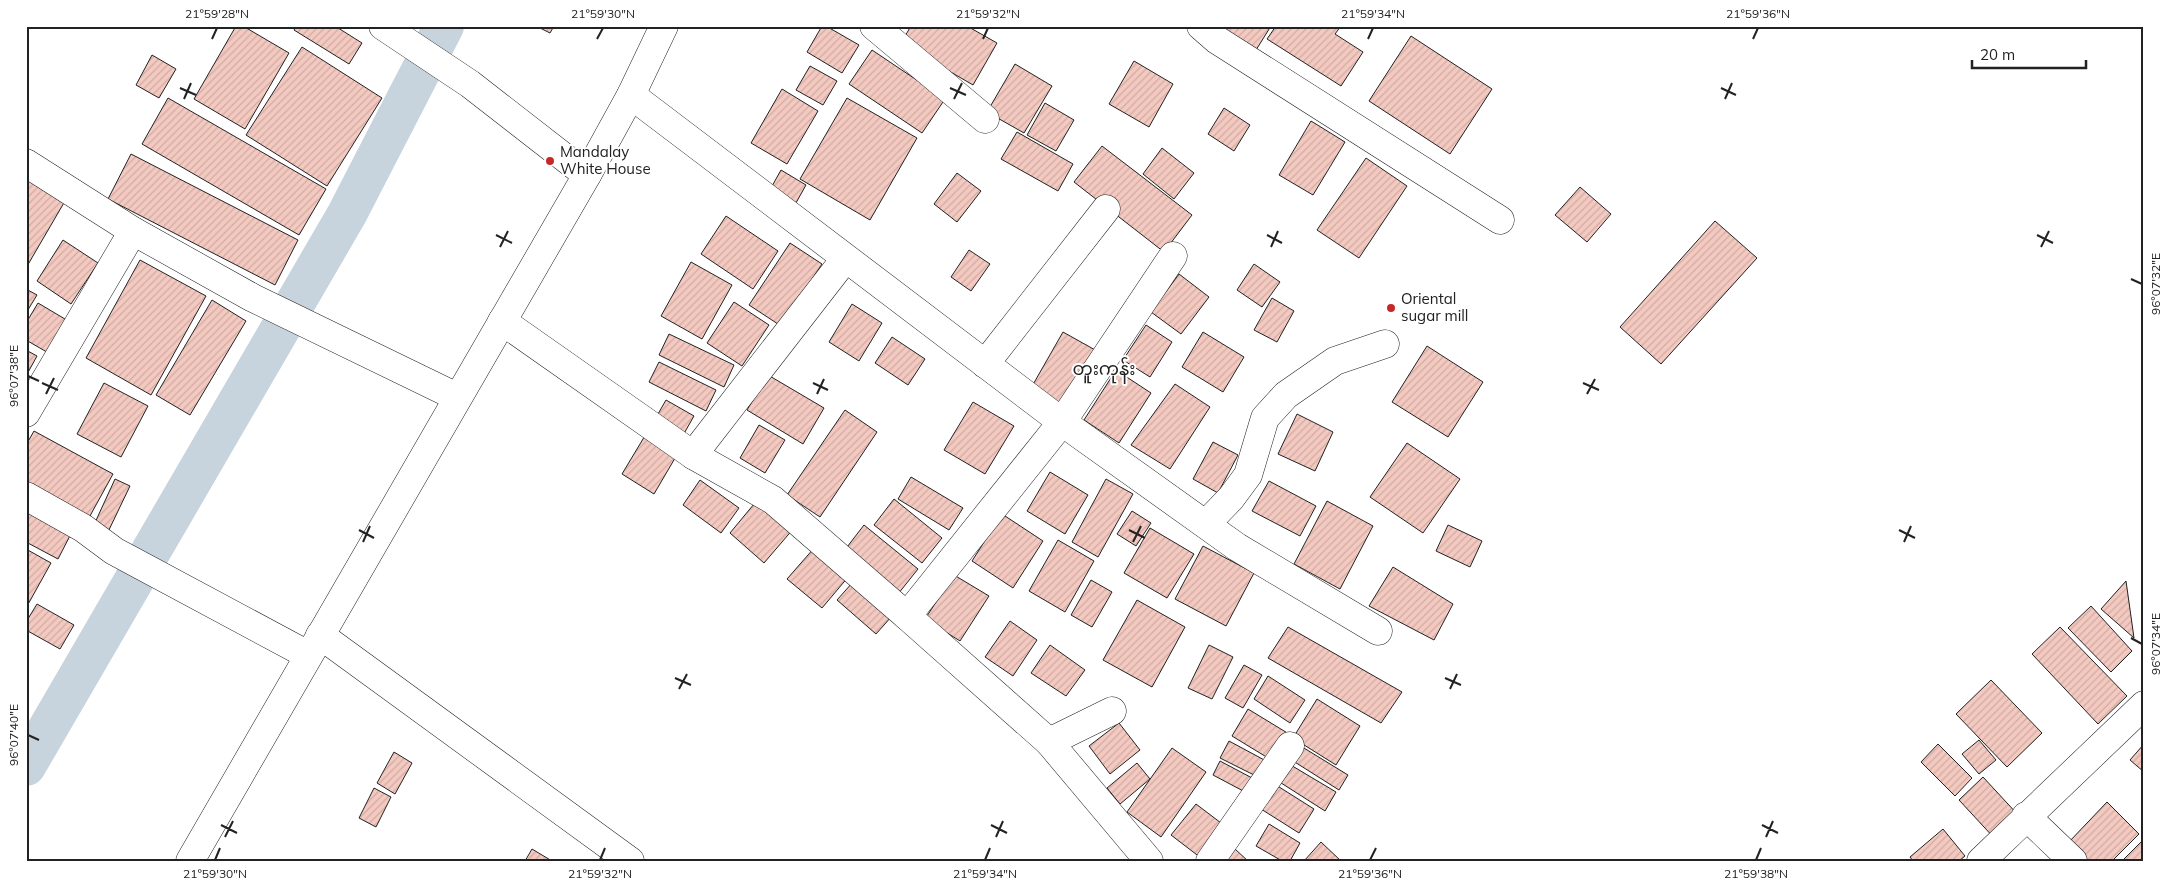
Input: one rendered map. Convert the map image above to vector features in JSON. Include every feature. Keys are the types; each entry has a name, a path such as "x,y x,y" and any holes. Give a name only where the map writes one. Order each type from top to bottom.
{"street":[{"path":"383,26 470,84 587,175"},
{"path":"190,861 632,96 664,26"},
{"path":"874,26 985,119"},
{"path":"1201,26 1217,40 1500,220"},
{"path":"632,96 1062,422 1237,547 1378,631"},
{"path":"26,163 134,231 253,298 457,397"},
{"path":"985,364 1106,209"},
{"path":"27,412 134,231"},
{"path":"907,616 1062,422 1173,256"},
{"path":"694,455 845,258"},
{"path":"502,321 694,455 773,500 1049,742 1149,861"},
{"path":"1206,524 1231,498 1248,475 1265,418 1286,395 1335,361 1385,344"},
{"path":"26,496 83,528 114,552 225,611 314,645 630,861"},
{"path":"1981,861 2144,705"},
{"path":"1049,742 1112,711"},
{"path":"1210,861 1290,746"},
{"path":"2026,816 2073,861"}],"building":[{"path":"236,26 243,26 289,53 245,129 194,99"},
{"path":"297,26 335,26 362,43 349,64 294,30"},
{"path":"536,26 554,26 550,33"},
{"path":"822,26 826,26 859,45 842,73 807,52"},
{"path":"911,26 967,26 997,43 973,85 901,43"},
{"path":"1215,26 1271,26 1251,58"},
{"path":"1276,26 1341,26 1335,34 1363,52 1341,86 1267,39"},
{"path":"1411,36 1492,89 1450,154 1369,101"},
{"path":"302,47 382,98 327,186 246,135"},
{"path":"872,50 945,99 922,133 849,84"},
{"path":"152,55 176,69 159,98 136,85"},
{"path":"1134,61 1173,84 1149,127 1109,104"},
{"path":"1015,64 1052,86 1024,133 987,112"},
{"path":"810,66 837,81 823,105 796,90"},
{"path":"782,89 818,111 787,164 751,143"},
{"path":"168,98 326,189 299,235 142,144"},
{"path":"847,98 917,138 870,220 800,179"},
{"path":"1045,103 1074,120 1056,151 1027,135"},
{"path":"1224,108 1250,125 1234,151 1208,134"},
{"path":"1311,121 1345,142 1313,195 1279,175"},
{"path":"1017,132 1073,164 1058,191 1001,159"},
{"path":"1102,146 1192,215 1164,252 1074,182"},
{"path":"1162,148 1194,173 1174,199 1143,174"},
{"path":"131,154 298,240 275,285 108,199"},
{"path":"1366,158 1407,186 1359,258 1317,230"},
{"path":"781,170 806,185 792,210 767,195"},
{"path":"957,173 981,191 957,222 934,204"},
{"path":"29,180 65,201 26,268 26,183"},
{"path":"1580,187 1611,214 1587,242 1555,215"},
{"path":"726,216 778,251 753,289 701,254"},
{"path":"1715,221 1757,258 1661,364 1620,327"},
{"path":"63,240 98,263 71,304 37,281"},
{"path":"790,243 822,264 781,326 749,305"},
{"path":"969,250 990,264 971,291 951,277"},
{"path":"140,260 206,296 151,395 86,358"},
{"path":"691,262 732,285 702,339 661,316"},
{"path":"1254,264 1280,282 1262,307 1237,290"},
{"path":"1179,274 1209,297 1181,334 1151,312"},
{"path":"26,289 37,295 26,313"},
{"path":"1272,298 1294,311 1277,342 1254,330"},
{"path":"212,300 246,321 190,415 156,395"},
{"path":"734,302 769,325 742,366 707,343"},
{"path":"38,303 70,322 52,355 26,340 26,323"},
{"path":"852,304 882,323 859,361 829,342"},
{"path":"1146,325 1172,342 1150,377 1123,360"},
{"path":"1063,332 1097,351 1064,408 1031,388"},
{"path":"1203,332 1244,357 1223,392 1182,367"},
{"path":"669,334 734,365 724,387 659,355"},
{"path":"892,337 925,359 908,385 875,363"},
{"path":"1427,346 1483,382 1448,437 1392,402"},
{"path":"26,350 37,356 26,376"},
{"path":"659,362 716,390 706,411 649,382"},
{"path":"1116,370 1151,393 1119,443 1084,420"},
{"path":"768,375 824,408 803,444 747,410"},
{"path":"104,383 148,406 121,457 77,434"},
{"path":"1175,384 1210,407 1170,469 1131,445"},
{"path":"666,400 694,416 682,437 654,421"},
{"path":"973,402 1014,426 985,474 944,450"},
{"path":"845,410 877,432 820,517 787,495"},
{"path":"1297,414 1333,432 1315,471 1278,454"},
{"path":"759,425 785,440 765,473 740,458"},
{"path":"34,431 113,474 85,525 26,493 26,445"},
{"path":"646,434 678,453 654,494 622,474"},
{"path":"1213,442 1238,455 1218,493 1193,479"},
{"path":"1407,443 1460,479 1423,533 1370,497"},
{"path":"1050,472 1088,495 1065,534 1027,511"},
{"path":"911,477 963,508 949,530 898,499"},
{"path":"115,479 130,486 107,534 93,527"},
{"path":"1106,479 1133,494 1098,557 1072,542"},
{"path":"700,480 739,508 721,533 683,505"},
{"path":"1269,481 1316,506 1300,536 1252,511"},
{"path":"759,498 794,528 764,563 730,533"},
{"path":"894,499 942,538 922,563 874,525"},
{"path":"26,501 75,526 58,559 26,542"},
{"path":"1327,501 1373,526 1340,589 1294,564"},
{"path":"1132,511 1151,523 1136,546 1117,534"},
{"path":"1002,514 1043,541 1013,588 972,561"},
{"path":"864,525 918,569 898,594 844,551"},
{"path":"1448,525 1482,541 1470,567 1436,551"},
{"path":"1150,528 1194,554 1167,598 1124,573"},
{"path":"1058,540 1094,561 1065,612 1029,591"},
{"path":"1203,546 1254,573 1226,626 1175,599"},
{"path":"815,547 849,576 822,608 787,579"},
{"path":"26,549 51,563 26,608"},
{"path":"1393,567 1453,604 1434,640 1369,606"},
{"path":"954,575 989,596 960,641 925,619"},
{"path":"1091,580 1112,592 1092,627 1071,615"},
{"path":"2126,581 2134,638 2101,609"},
{"path":"853,582 892,616 876,634 837,600"},
{"path":"1137,600 1185,627 1152,687 1103,660"},
{"path":"37,604 74,625 60,649 26,630 26,622"},
{"path":"2091,606 2132,651 2111,672 2068,628"},
{"path":"1010,621 1037,640 1013,676 985,657"},
{"path":"1288,627 1402,692 1381,723 1268,658"},
{"path":"2060,627 2127,696 2098,724 2032,654"},
{"path":"1050,645 1085,670 1066,696 1031,673"},
{"path":"1209,645 1233,657 1212,699 1188,688"},
{"path":"1244,665 1262,675 1243,708 1225,698"},
{"path":"1268,676 1305,700 1290,723 1254,699"},
{"path":"1991,680 2042,733 2007,767 1956,714"},
{"path":"1317,699 1360,726 1336,765 1293,738"},
{"path":"1248,709 1289,734 1273,761 1232,736"},
{"path":"1119,723 1140,750 1110,774 1089,746"},
{"path":"1979,740 1996,760 1979,774 1962,754"},
{"path":"1229,741 1268,762 1260,778 1220,758"},
{"path":"1938,744 1972,778 1955,796 1921,762"},
{"path":"2144,744 2144,772 2130,760"},
{"path":"1299,745 1348,775 1339,790 1290,759"},
{"path":"1172,748 1206,772 1161,837 1127,812"},
{"path":"394,752 412,763 395,794 377,783"},
{"path":"1220,761 1254,779 1247,793 1213,775"},
{"path":"1137,763 1150,779 1120,804 1107,788"},
{"path":"1289,764 1336,792 1325,811 1278,781"},
{"path":"1983,777 2020,817 1996,840 1959,800"},
{"path":"1276,785 1314,809 1299,833 1261,809"},
{"path":"374,788 391,797 376,827 359,818"},
{"path":"2107,802 2139,834 2112,861 2086,861 2068,843"},
{"path":"1196,804 1225,826 1201,858 1171,835"},
{"path":"1269,824 1300,843 1290,861 1282,861 1256,846"},
{"path":"1943,829 1965,856 1959,861 1913,861 1910,857"},
{"path":"2144,839 2144,861 2122,861"},
{"path":"1321,842 1341,861 1304,861"},
{"path":"532,849 552,861 525,861"},
{"path":"1235,849 1248,861 1225,861"}],"waterway":[{"path":"26,766 347,214 444,26"}],"place":[{"name":"Mandalay White House","path":"550,161"},
{"name":"Oriental sugar mill","path":"1391,308"}],"district":[{"name":"တူးကုန်း","path":"1104,369"}]}
